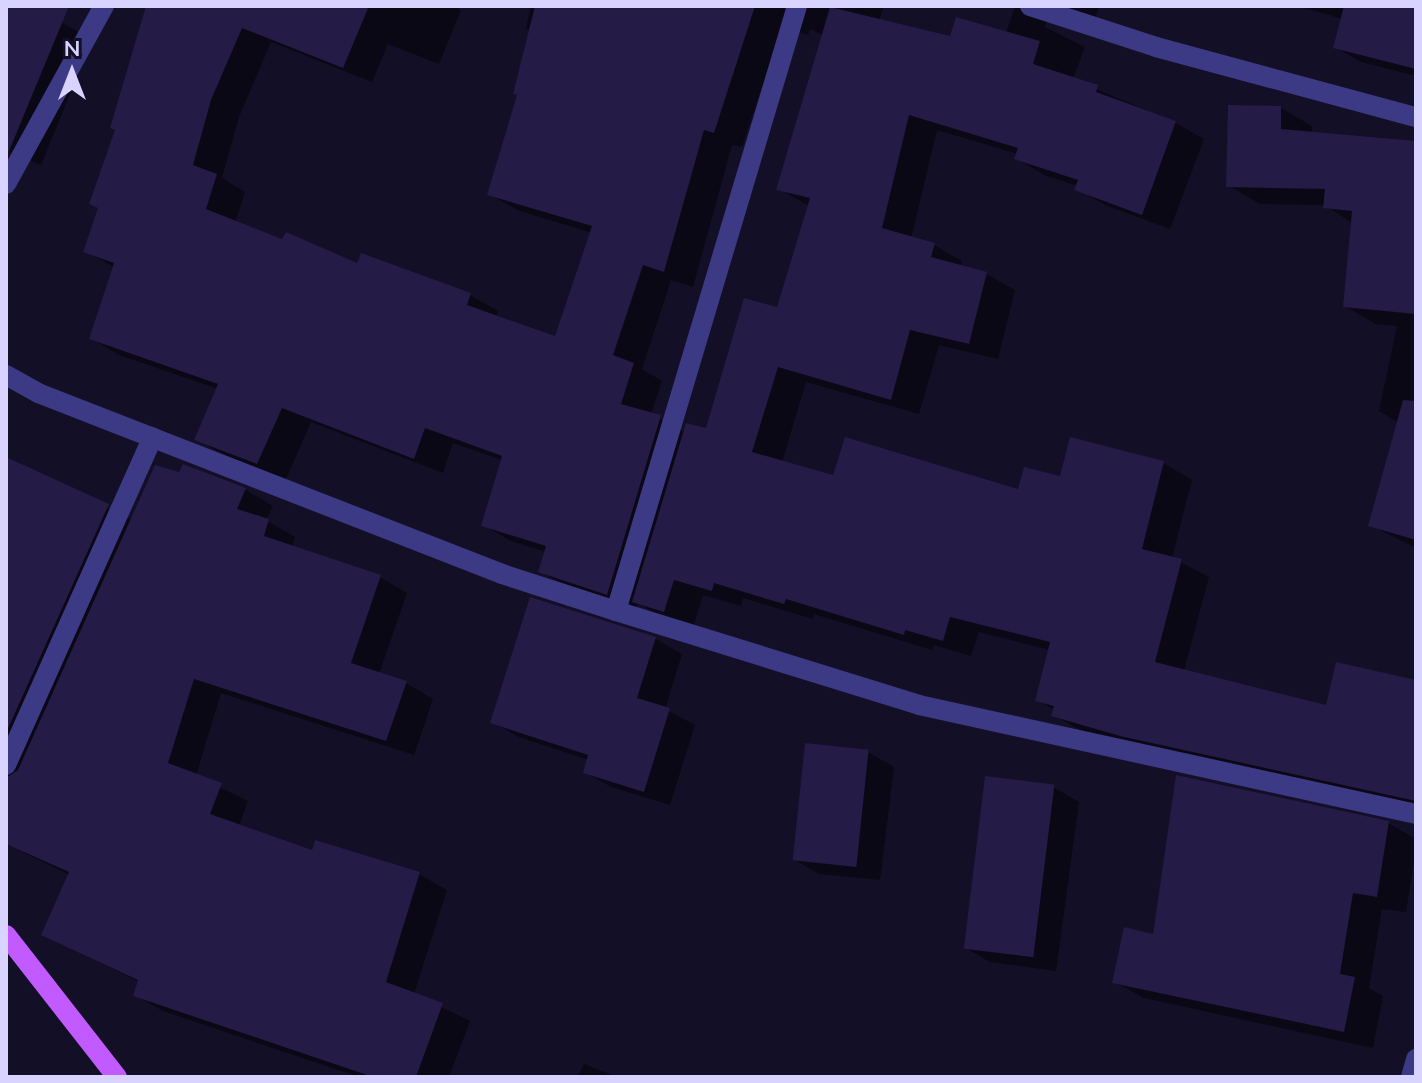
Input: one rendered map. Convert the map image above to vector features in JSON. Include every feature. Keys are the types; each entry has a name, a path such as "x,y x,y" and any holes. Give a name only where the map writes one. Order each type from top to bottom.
{"main road":[{"path":"6,935 117,1077"}],"street":[{"path":"6,184 104,6"},
{"path":"616,611 797,6"},
{"path":"1030,6 1156,47 1416,117"},
{"path":"6,375 38,393 502,574 616,611 919,705 1416,814"},
{"path":"6,765 153,437"},
{"path":"1411,1077 1416,1059"}],"building":[{"path":"6,6 69,6 7,156 6,156"},
{"path":"146,6 369,6 343,68 242,28 211,100 193,165 217,174 206,209 282,239 286,232 357,263 361,253 471,293 467,305 555,336 592,226 487,195 517,95 513,94 535,6 755,6 714,133 704,130 664,272 643,265 613,355 634,363 621,404 661,415 607,595 538,572 546,546 481,526 502,456 425,428 414,459 282,408 257,464 194,440 218,384 89,339 114,263 83,252 98,208 89,204 115,130 110,128"},
{"path":"1344,6 1416,6 1416,69 1333,48"},
{"path":"830,7 950,36 956,17 1040,41 1033,64 1098,85 1096,92 1176,121 1142,215 1074,190 1078,180 1014,159 1018,148 909,115 882,228 935,243 931,257 987,272 969,344 910,330 891,400 778,367 752,452 833,475 845,437 1018,489 1024,467 1060,476 1070,437 1164,461 1142,549 1182,559 1155,662 1326,705 1336,662 1416,680 1416,801 1120,736 1051,716 1054,706 1035,701 1050,642 950,617 943,641 905,630 904,635 786,599 784,604 714,583 712,591 674,580 664,612 632,602 686,423 706,428 744,298 777,307 810,198 776,190"},
{"path":"1228,105 1281,106 1281,129 1416,141 1416,314 1343,307 1352,211 1323,208 1325,189 1226,187"},
{"path":"1403,400 1416,401 1416,540 1368,526"},
{"path":"6,457 109,504 6,733"},
{"path":"183,464 246,488 237,509 269,519 264,536 381,575 351,663 407,681 386,741 194,679 168,763 222,783 210,814 312,850 315,840 420,872 386,982 443,1003 416,1077 373,1077 133,996 138,980 41,935 69,872 6,844 6,778 18,770 155,465 179,472"},
{"path":"530,597 656,637 637,698 670,708 644,792 583,773 588,755 490,723"},
{"path":"805,743 869,750 856,867 793,860"},
{"path":"1176,775 1389,821 1377,897 1353,893 1340,974 1355,977 1344,1032 1112,983 1124,927 1153,934"},
{"path":"985,776 1054,785 1033,957 964,949"}]}
